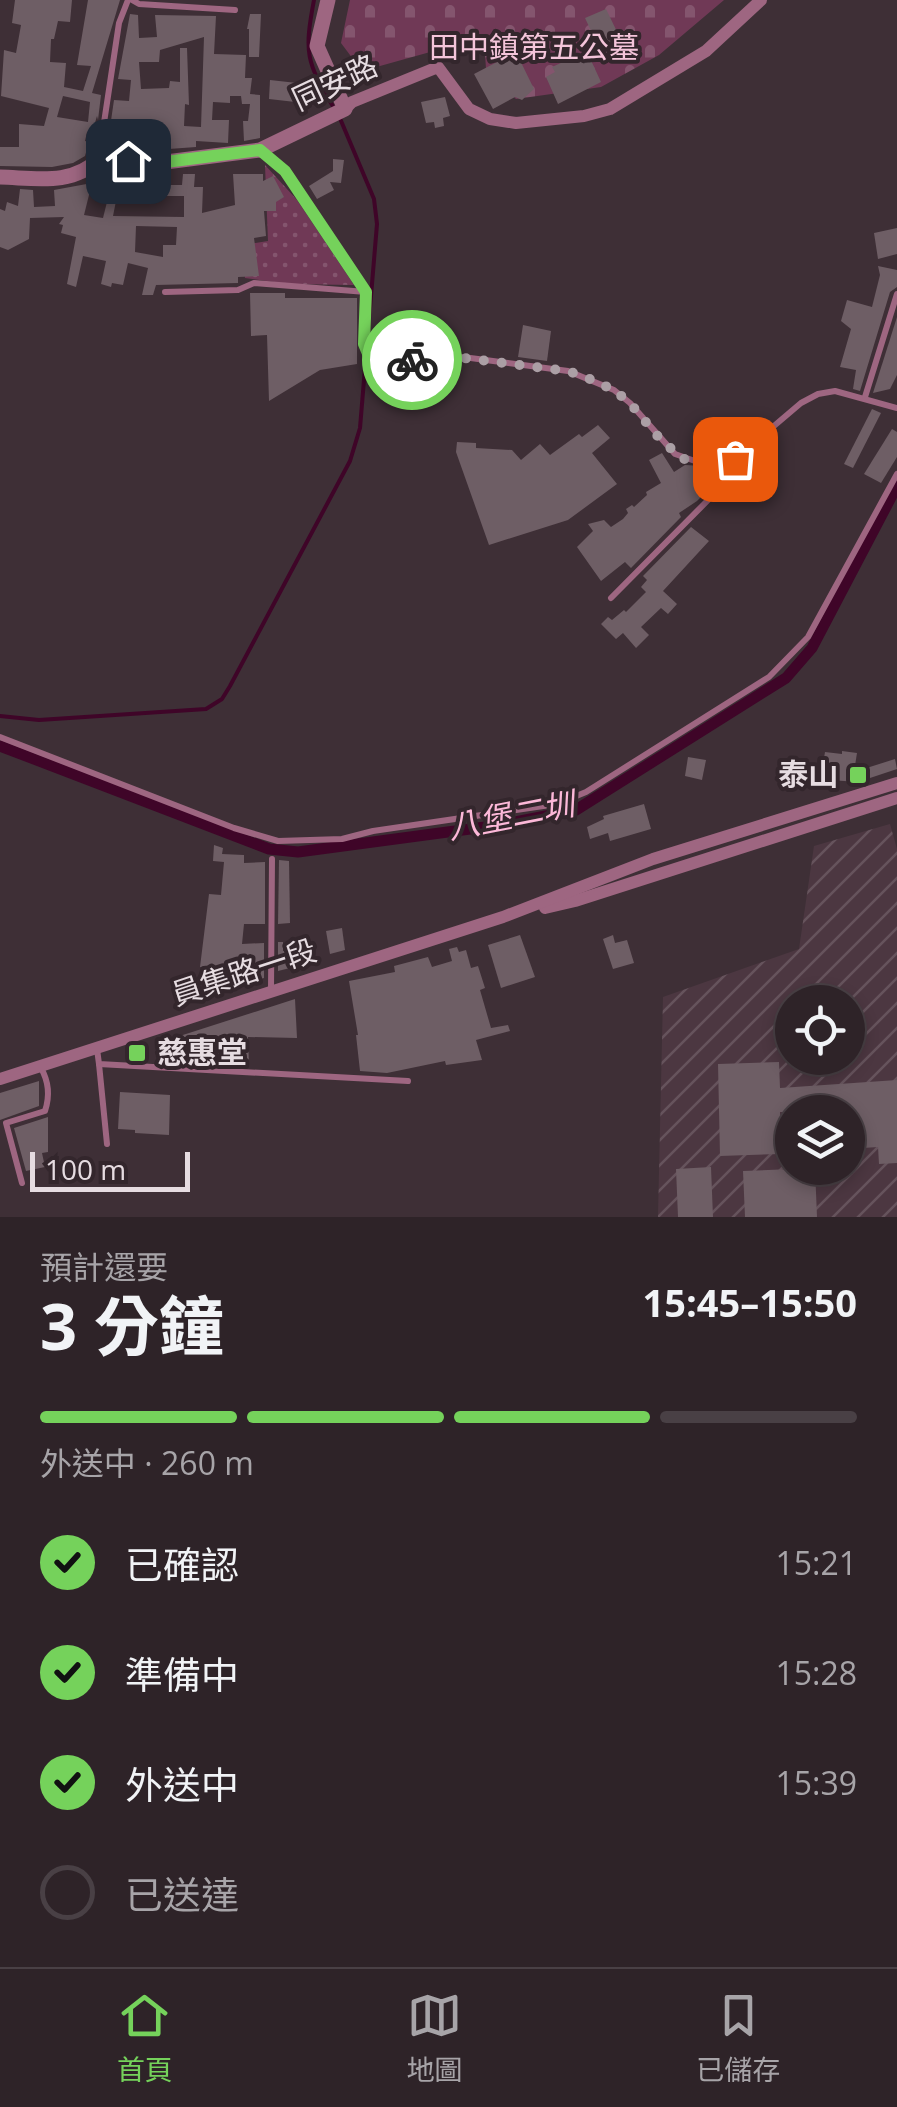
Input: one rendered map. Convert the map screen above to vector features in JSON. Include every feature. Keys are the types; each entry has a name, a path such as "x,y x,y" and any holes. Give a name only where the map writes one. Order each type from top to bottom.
{"street":[{"path":"328,0 317,46 345,109"},
{"name":"同安路","path":"0,178 69,179 86,172 99,159 158,163 260,150 352,102 438,67 468,109 490,119 516,123 584,116 610,109 706,50 760,0"},
{"name":"員集路一段","path":"0,1079 503,917 653,859 897,783"},
{"name":"員集路一段","path":"503,917 575,901 897,798"}],"lane":[{"path":"99,159 119,24 130,0 139,4 235,10"},
{"path":"260,150 285,171 366,292 364,344 369,356 408,360 463,358 568,371 614,390 683,459 732,459"},
{"path":"165,292 238,290 254,284 366,292"},
{"path":"865,398 897,294"},
{"path":"611,598 720,488 732,459 801,403 835,390 897,408"},
{"path":"0,737 278,842 342,838 557,804 586,792 702,719 768,677 792,656 808,637 897,474"},
{"path":"272,859 272,990"},
{"path":"97,1048 107,1144"},
{"path":"99,1064 408,1081"},
{"path":"22,1183 6,1123 45,1111 47,1078 40,1067"}],"shaded area":[{"path":"890,824 897,849 897,1217 658,1217 663,997 799,949 814,846"}],"green space":[{"name":"田中鎮第五公墓","path":"350,0 724,0 659,55 601,87 516,99 486,69 484,37 362,71 341,43"},
{"path":"265,165 297,200 354,285 289,284 245,278 242,245 268,241"}],"building":[{"path":"15,0 72,0 70,22 58,21 51,39 50,62 66,63 64,87 83,91 91,66 77,65 88,0 120,0 92,93 101,95 98,120 97,116 92,133 87,132 85,156 73,163 52,167 0,166 0,147 19,147 19,124 44,126 49,108 1,96 4,50 16,53 21,25 12,23","holes":["63,96 90,102 88,122 57,117"]},
{"path":"606,9 623,44 611,55 602,54 585,18"},
{"path":"130,14 138,15 139,38 157,37 155,15 216,16 214,54 246,55 245,78 252,78 250,94 260,95 260,138 244,141 243,121 248,121 250,104 242,104 241,96 230,96 230,103 213,102 212,120 229,120 228,143 196,141 196,147 142,151 145,131 123,130 121,149 107,148 114,100 129,101 131,80 118,79","holes":["204,37 201,127 184,126 185,104 189,105 187,48 180,48 180,82 170,81 169,88 141,89 139,62 159,62 160,50"]},
{"path":"250,14 261,14 259,57 249,57"},
{"path":"516,52 534,89 522,100 515,97 493,109 474,74"},
{"path":"589,56 601,82 558,104 546,77 555,72 552,67 574,57 577,61"},
{"path":"270,80 306,84 304,103 269,99"},
{"path":"445,97 450,116 443,118 444,126 435,128 434,122 426,123 421,102"},
{"path":"333,159 344,160 341,183 330,182 334,190 317,199 309,186 333,171"},
{"path":"103,171 119,172 119,176 124,172 153,174 152,185 182,185 183,174 195,174 194,187 203,187 202,213 235,205 233,174 263,174 263,181 273,176 284,197 276,202 276,211 264,211 266,236 254,238 259,276 238,277 238,283 156,285 153,295 142,295 148,268 128,263 123,285 112,283 111,287 101,284 106,261 83,256 76,287 67,284 76,237 61,233 63,225 59,224 64,217 30,218 29,239 8,250 0,247 0,209 5,211 7,202 18,206 20,189 33,190 34,207 55,206 54,190 92,183 84,215 103,218 111,186 98,177","holes":["117,196 184,196 184,217 113,216","136,226 177,227 176,245 163,245 163,257 135,252"]},
{"path":"897,228 897,254 878,259 874,233"},
{"path":"878,266 897,270 897,287 890,292 860,391 853,389 856,370 840,367 851,329 841,321 847,300 872,307 880,275"},
{"path":"250,293 285,293 285,298 357,298 357,364 320,370 269,401 267,335 251,336"},
{"path":"897,317 897,375 890,389 873,393"},
{"path":"523,325 551,331 547,361 518,357"},
{"path":"378,332 407,337 405,353 375,350"},
{"path":"872,409 881,413 853,468 844,464"},
{"path":"598,425 610,438 592,453 617,484 568,520 489,545 456,452 457,442 476,443 476,448 512,450 521,460 540,444 550,455"},
{"path":"892,429 897,432 897,457 881,483 864,474"},
{"path":"662,453 674,472 685,465 721,467 714,484 679,513 681,517 631,568 625,562 601,581 577,547 593,531 588,524 604,520 611,527 628,513 626,509 634,507 646,492 661,483 649,460"},
{"path":"691,527 709,541 663,591 677,604 668,614 661,608 641,627 649,635 636,648 623,633 616,639 601,624 608,617 612,620 626,612 646,592 641,587 647,580 643,576"},
{"path":"825,752 857,753 854,772 895,759 897,769 858,782 821,776"},
{"path":"688,757 706,760 702,780 685,776"},
{"path":"644,804 651,829 610,841 608,833 590,839 587,827 604,819 603,816"},
{"path":"214,845 223,848 222,854 244,855 244,863 265,862 265,924 244,924 242,944 264,943 264,978 212,994 207,992 207,968 200,967 209,894 221,895 224,862 213,861"},
{"path":"279,860 289,861 290,923 278,924"},
{"path":"342,928 345,950 330,954 326,931"},
{"path":"520,935 535,977 501,988 488,945"},
{"path":"613,935 615,943 627,940 634,963 613,969 603,939"},
{"path":"278,942 283,942 283,951 293,950 294,967 278,971"},
{"path":"457,947 459,952 466,950 471,968 478,966 491,1028 508,1025 510,1031 476,1040 482,1060 446,1065 445,1061 387,1073 360,1071 349,981 395,972 394,966 428,957 432,967 452,961 449,949"},
{"path":"295,999 297,1038 248,1037 249,1065 162,1058 161,1042"},
{"path":"775,1062 780,1088 897,1080 897,1163 879,1164 878,1147 865,1148 865,1095 775,1095 775,1154 720,1156 718,1064"},
{"path":"39,1081 39,1106 0,1120 0,1093"},
{"path":"120,1092 170,1095 169,1135 118,1129"},
{"path":"48,1117 48,1152 42,1153 45,1167 26,1171 14,1128"},
{"path":"711,1167 713,1217 678,1217 676,1169"},
{"path":"775,1170 775,1185 816,1185 817,1217 745,1217 743,1171"}],"waterway":[{"path":"314,0 310,57 334,108"},
{"path":"0,716 39,720 206,709 222,699 230,686 350,461 360,428 377,224 374,199 339,116"},
{"name":"八堡二圳","path":"0,746 269,849 298,852 500,825 576,810 786,678 812,648 897,486"}],"way so far":[{"path":"412,360 463,358 568,371 614,390 683,459 735,459"}],"place":[{"name":"泰山","path":"858,775"},
{"name":"慈惠堂","path":"137,1053"}],"route":[{"path":"128,161 158,163 260,150 285,171 366,292 364,344 369,356 412,360"}]}
